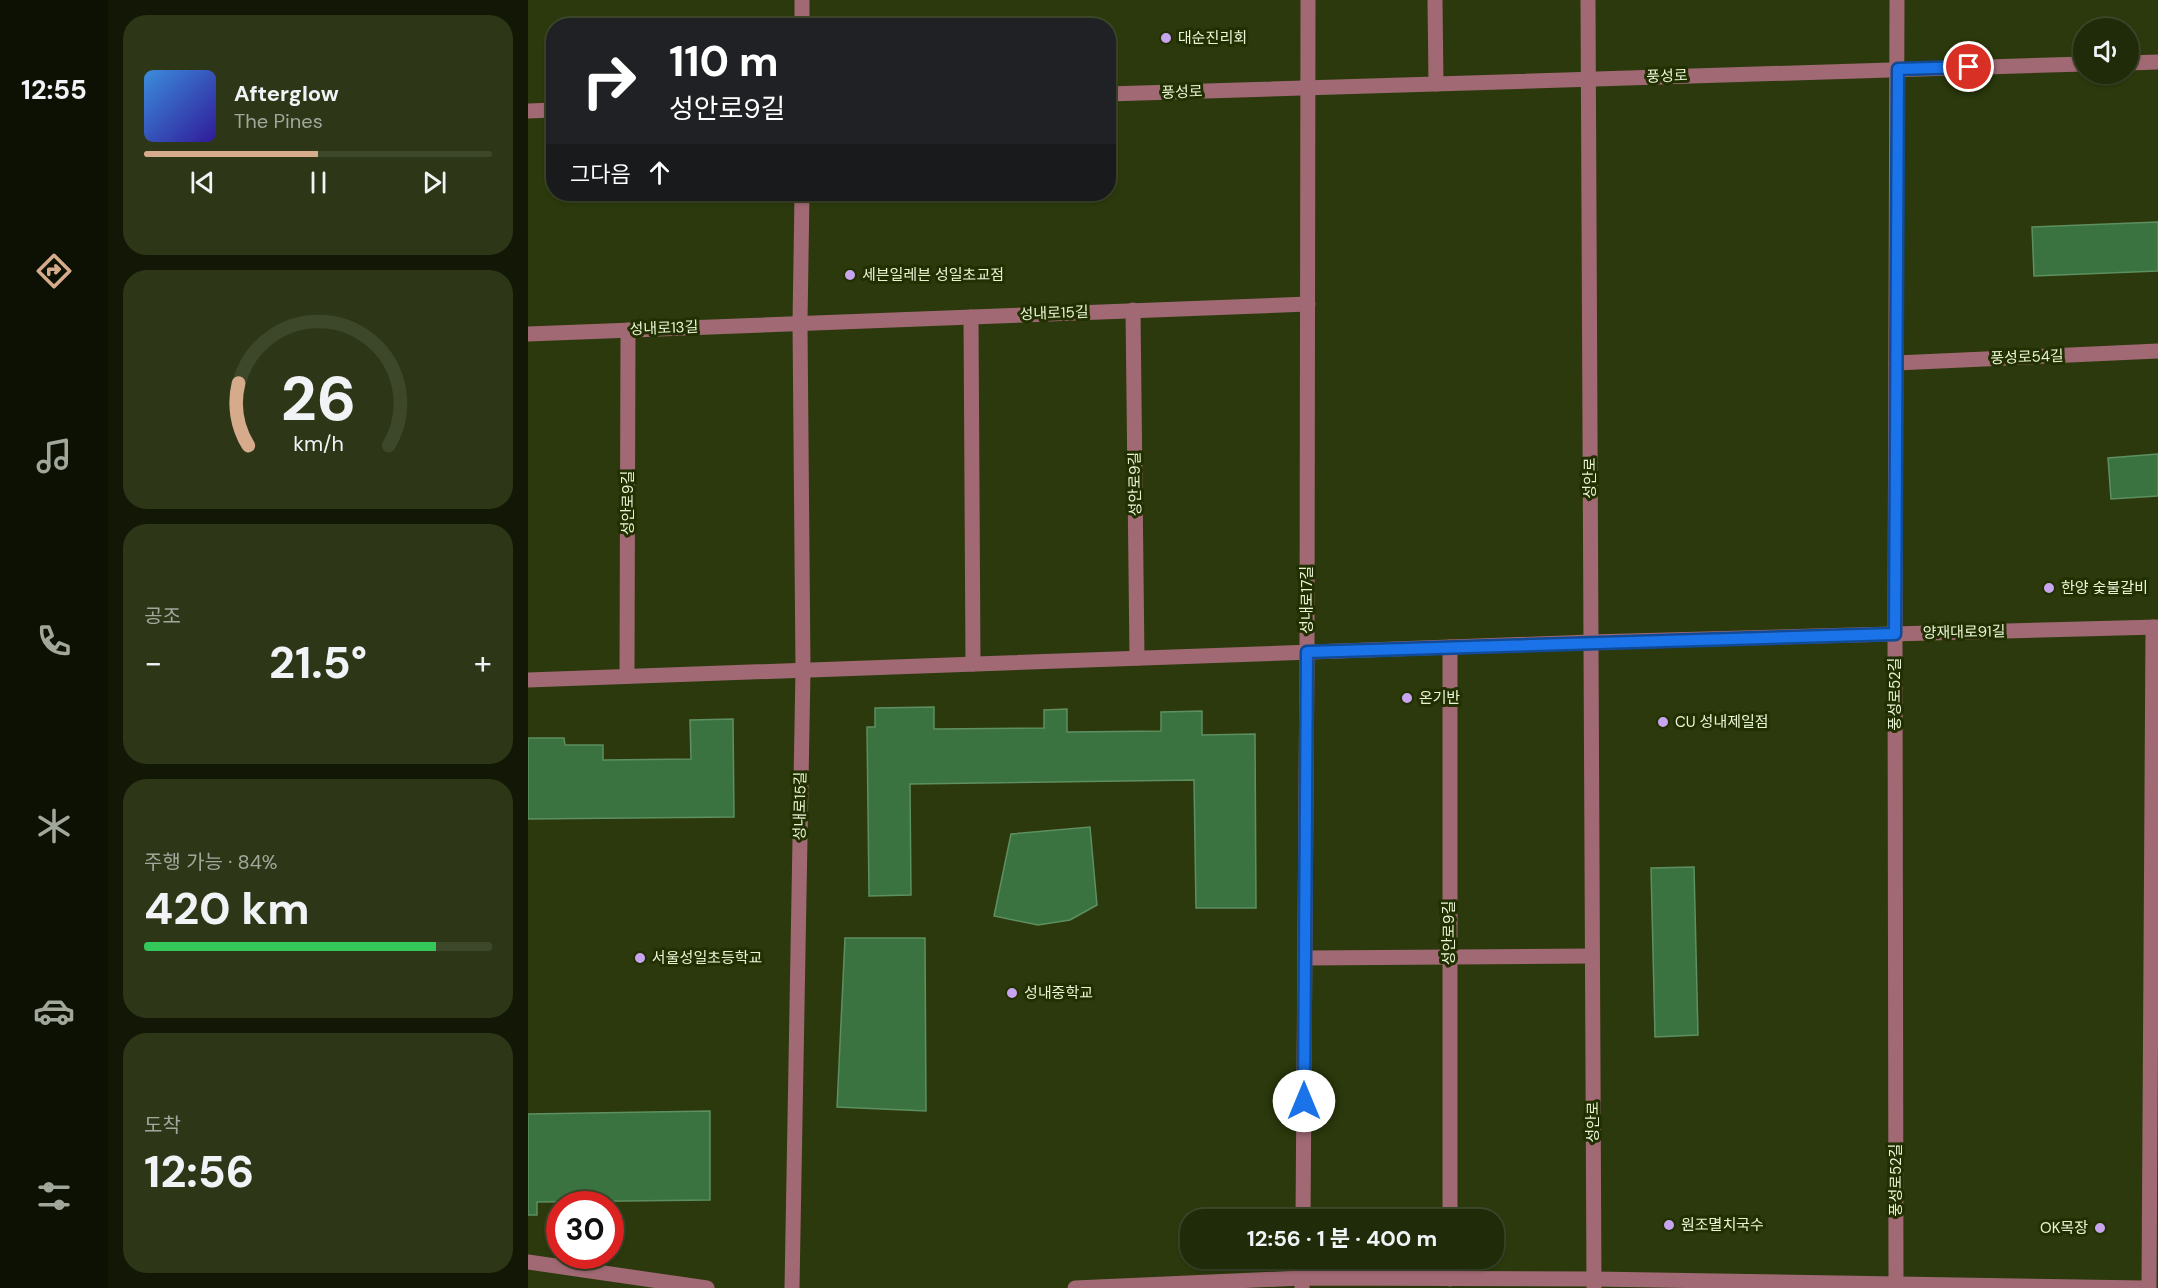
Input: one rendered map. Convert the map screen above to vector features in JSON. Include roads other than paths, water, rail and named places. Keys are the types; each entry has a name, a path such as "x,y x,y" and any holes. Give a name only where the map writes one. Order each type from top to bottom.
{"street":[{"path":"802,0 802,18"},
{"name":"성내로17길","path":"1303,1209 1308,0"},
{"path":"1435,0 1436,84"},
{"name":"성안로","path":"1588,0 1594,1284"},
{"path":"1897,0 1898,69"},
{"path":"2139,63 2158,62"},
{"name":"풍성로","path":"1116,94 2073,64"},
{"name":"풍성로52길","path":"1896,1285 1895,634 1898,69"},
{"path":"528,111 546,110"},
{"name":"성내로15길","path":"792,1288 803,670 800,323 802,201"},
{"name":"성내로15길","path":"800,323 1308,304"},
{"name":"성안로9길","path":"1133,310 1137,658"},
{"path":"970,317 973,664"},
{"name":"성내로13길","path":"528,334 800,323"},
{"name":"성안로9길","path":"627,676 628,330"},
{"name":"풍성로54길","path":"1896,363 2158,351"},
{"path":"2150,1288 2155,946 2156,627"},
{"name":"양재대로91길","path":"1591,642 2156,627"},
{"path":"528,680 1591,642"},
{"name":"성안로9길","path":"1450,647 1450,1209"},
{"path":"1305,958 1592,956"},
{"path":"528,1262 706,1288"},
{"path":"1450,1269 1450,1278"},
{"path":"1075,1288 1450,1278 1495,1283 2144,1288"}],"place":[{"name":"대순진리회","path":"1166,38"},
{"name":"세븐일레븐 성일초교점","path":"850,275"},
{"name":"한양 숯불갈비","path":"2049,588"},
{"name":"온기반","path":"1407,698"},
{"name":"CU 성내제일점","path":"1663,722"},
{"name":"서울성일초등학교","path":"640,958"},
{"name":"성내중학교","path":"1012,993"},
{"name":"원조멸치국수","path":"1669,1225"},
{"name":"OK목장","path":"2100,1228"}]}
